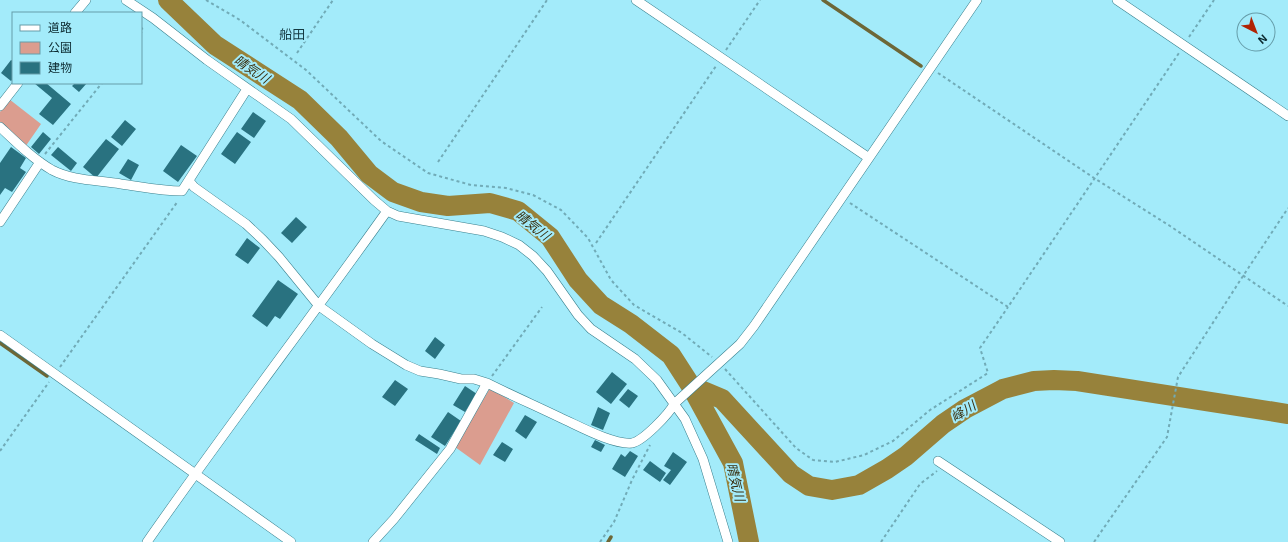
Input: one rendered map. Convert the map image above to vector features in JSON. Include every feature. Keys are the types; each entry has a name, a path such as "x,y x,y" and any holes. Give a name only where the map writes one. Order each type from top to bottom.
{"street":[{"path":"76,12 86,0"},
{"path":"126,0 153,18 247,89 291,119 387,211 398,216 421,221 484,231 519,245 533,256 547,271 578,315 591,329 635,359 677,402 703,459 728,542"},
{"path":"636,0 869,158"},
{"path":"189,181 194,187 246,224 279,257 319,306 349,328 406,365 420,372 487,383 594,433 623,443 635,443 671,411 677,402 740,344 754,326 977,0"},
{"path":"1117,0 1288,116"},
{"path":"0,106 17,84"},
{"path":"0,127 40,162 54,171 88,180 120,183 162,191 182,191 247,89"},
{"path":"0,222 40,162"},
{"path":"147,542 195,473 319,306 387,211"},
{"path":"0,335 291,542"},
{"path":"373,542 394,519 450,449 487,383"},
{"path":"941,463 1060,542"}],"path":[{"path":"206,0 240,20 306,70 381,141 428,173 471,185 506,188 533,195 561,210 588,238 611,280 634,305 682,333 720,363 796,448 813,460 835,462 864,455 893,441 930,410 988,373 980,348 1214,0"},
{"path":"297,53 333,0"},
{"path":"438,162 547,0"},
{"path":"596,243 760,0"},
{"path":"930,68 1094,178 1170,226 1288,306"},
{"path":"40,162 101,84"},
{"path":"0,451 180,199 182,191"},
{"path":"842,198 1008,307"},
{"path":"1094,542 1167,437 1178,377 1288,208"},
{"path":"487,383 542,307"},
{"path":"600,542 614,522 632,480 652,441 650,430"},
{"path":"881,542 920,484 941,463"}],"green space":[{"path":"9,99 41,124 23,150 0,131 0,112"},
{"path":"490,388 514,403 480,465 455,447"}],"building":[{"path":"12,60 12,80 11,81 1,73"},
{"path":"35,84 47,84 71,104 53,125 39,114 52,98"},
{"path":"74,84 86,84 79,92 72,86"},
{"path":"253,112 266,121 254,138 241,129"},
{"path":"125,120 136,129 122,146 111,137"},
{"path":"43,132 51,139 39,154 31,147"},
{"path":"237,132 251,142 235,164 221,154"},
{"path":"106,139 119,149 96,178 83,167"},
{"path":"181,145 197,156 178,182 163,171"},
{"path":"11,147 26,158 20,168 26,172 12,192 5,188 0,195 0,163"},
{"path":"58,147 77,163 71,171 51,155"},
{"path":"128,159 139,165 131,180 119,173"},
{"path":"296,217 307,227 292,243 281,233"},
{"path":"247,238 260,248 248,264 235,255"},
{"path":"278,280 298,294 280,319 275,316 267,327 252,316"},
{"path":"435,337 445,345 435,359 425,351"},
{"path":"612,372 627,384 611,404 596,392"},
{"path":"395,380 408,389 395,406 382,397"},
{"path":"465,386 477,394 465,412 453,405"},
{"path":"628,389 638,396 629,408 619,400"},
{"path":"598,407 610,413 603,430 591,425"},
{"path":"448,412 461,421 445,446 431,437"},
{"path":"525,415 537,422 526,439 515,431"},
{"path":"419,434 440,448 437,454 415,440"},
{"path":"595,440 605,445 601,452 591,447"},
{"path":"502,442 513,449 505,462 493,455"},
{"path":"630,451 638,456 625,477 612,469 621,454 625,457"},
{"path":"673,452 687,462 670,485 663,480 671,470 664,466"},
{"path":"650,461 666,473 660,482 643,470"}],"waterway":[{"name":"晴気川","path":"168,0 215,45 300,100 339,138 369,174 393,192 421,202 448,206 490,203 518,211 550,237 578,280 601,305 631,324 671,355 691,386 733,463 749,542"},
{"path":"823,0 921,66"},
{"path":"0,343 47,376"},
{"name":"峰川","path":"691,386 722,399 791,474 809,486 832,490 859,485 906,456 943,424 965,409 1003,389 1034,381 1077,381 1288,414"},
{"path":"608,542 611,537"}],"district":[{"name":"船田","path":"292,34"}]}
